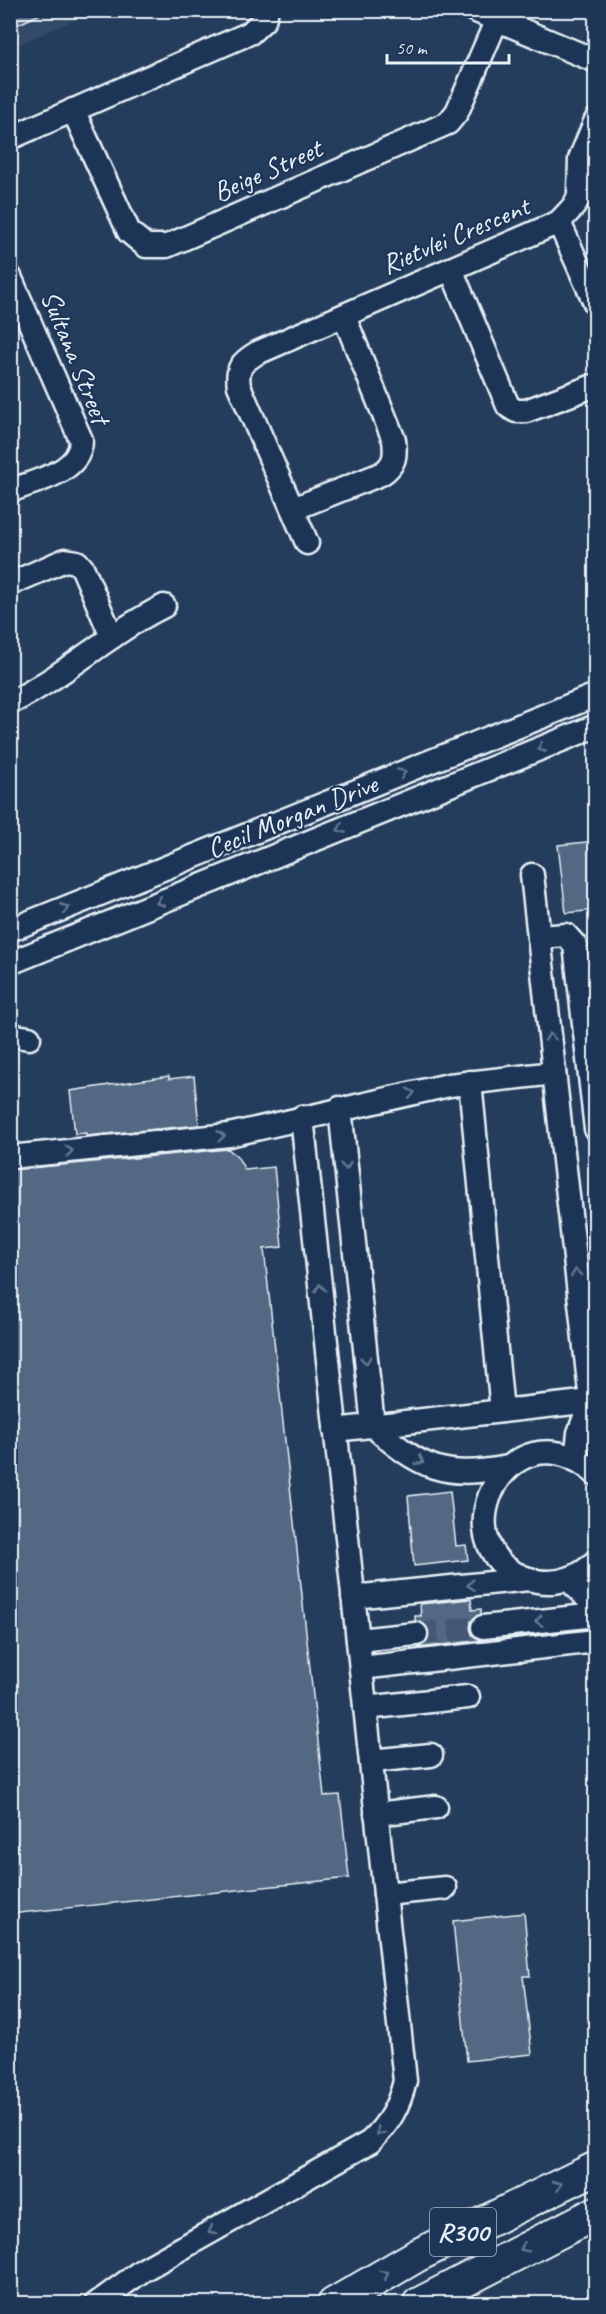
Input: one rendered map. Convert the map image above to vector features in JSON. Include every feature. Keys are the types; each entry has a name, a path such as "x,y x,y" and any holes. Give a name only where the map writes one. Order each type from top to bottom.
{"highway":[{"name":"R300","path":"334,2304 418,2255 596,2168"},
{"name":"R300","path":"419,2304 596,2213"}],"street":[{"path":"10,138 250,33 264,20 267,10"},
{"path":"474,10 500,15 596,61"},
{"name":"Beige Street","path":"73,110 129,232 146,246 167,246 448,123 457,112 500,15"},
{"path":"579,196 580,159 596,120"},
{"name":"Rietvlei Crescent","path":"307,543 239,387 238,368 257,352 559,222 579,196 596,165"},
{"path":"559,222 596,305"},
{"path":"451,269 508,406 516,411 526,411 596,385"},
{"name":"Sultana Street","path":"10,277 17,310 78,432 81,448 78,456 69,466 10,490"},
{"path":"293,509 381,474 391,467 396,455 394,440 344,316"},
{"path":"12,579 65,560 77,562 83,569 112,637"},
{"path":"10,704 32,693 142,617 164,606"},
{"name":"Cecil Morgan Drive","path":"10,930 596,694"},
{"name":"Cecil Morgan Drive","path":"10,963 596,726"},
{"path":"532,875 593,1395 579,1433 576,1460"},
{"path":"539,937 566,935 575,945 596,1129"},
{"path":"10,1157 229,1135 340,1108 470,1082 554,1074"},
{"path":"470,1082 502,1411"},
{"path":"340,1108 373,1426 418,1461 443,1471 471,1473 508,1467 534,1455 555,1454 576,1460 596,1474"},
{"path":"96,2304 143,2270 370,2142 397,2109 405,2081 302,1117"},
{"path":"335,1430 502,1411 593,1395"},
{"path":"508,1467 496,1480 488,1495 485,1529 500,1560 513,1572 529,1579"},
{"path":"353,1598 529,1579 555,1582 580,1574 596,1561"},
{"path":"568,1579 596,1607"},
{"path":"483,1627 596,1615"},
{"path":"358,1640 416,1634"},
{"path":"361,1668 596,1641"},
{"path":"365,1708 468,1697"},
{"path":"370,1761 431,1755"},
{"path":"376,1814 436,1807"},
{"path":"385,1894 445,1888"}],"shaded area":[{"path":"11,11 94,11 11,48"}],"building":[{"path":"10,10 49,10 10,28"},
{"path":"596,841 596,910 566,913 558,845"},
{"path":"169,1076 169,1079 194,1076 199,1125 86,1136 86,1133 75,1134 70,1091"},
{"path":"228,1149 237,1156 245,1170 274,1167 282,1247 264,1249 324,1796 340,1795 349,1878 10,1914 10,1170"},
{"path":"450,1491 456,1546 466,1545 468,1560 414,1566 408,1496"},
{"path":"471,1599 472,1610 481,1609 481,1614 471,1621 470,1629 472,1635 483,1640 418,1648 428,1640 429,1633 427,1626 415,1621 415,1616 421,1616 420,1604"},
{"path":"524,1913 530,1976 523,1976 532,2054 467,2061 453,1921"}],"tunnel":[{"path":"416,1634 483,1627"}]}
